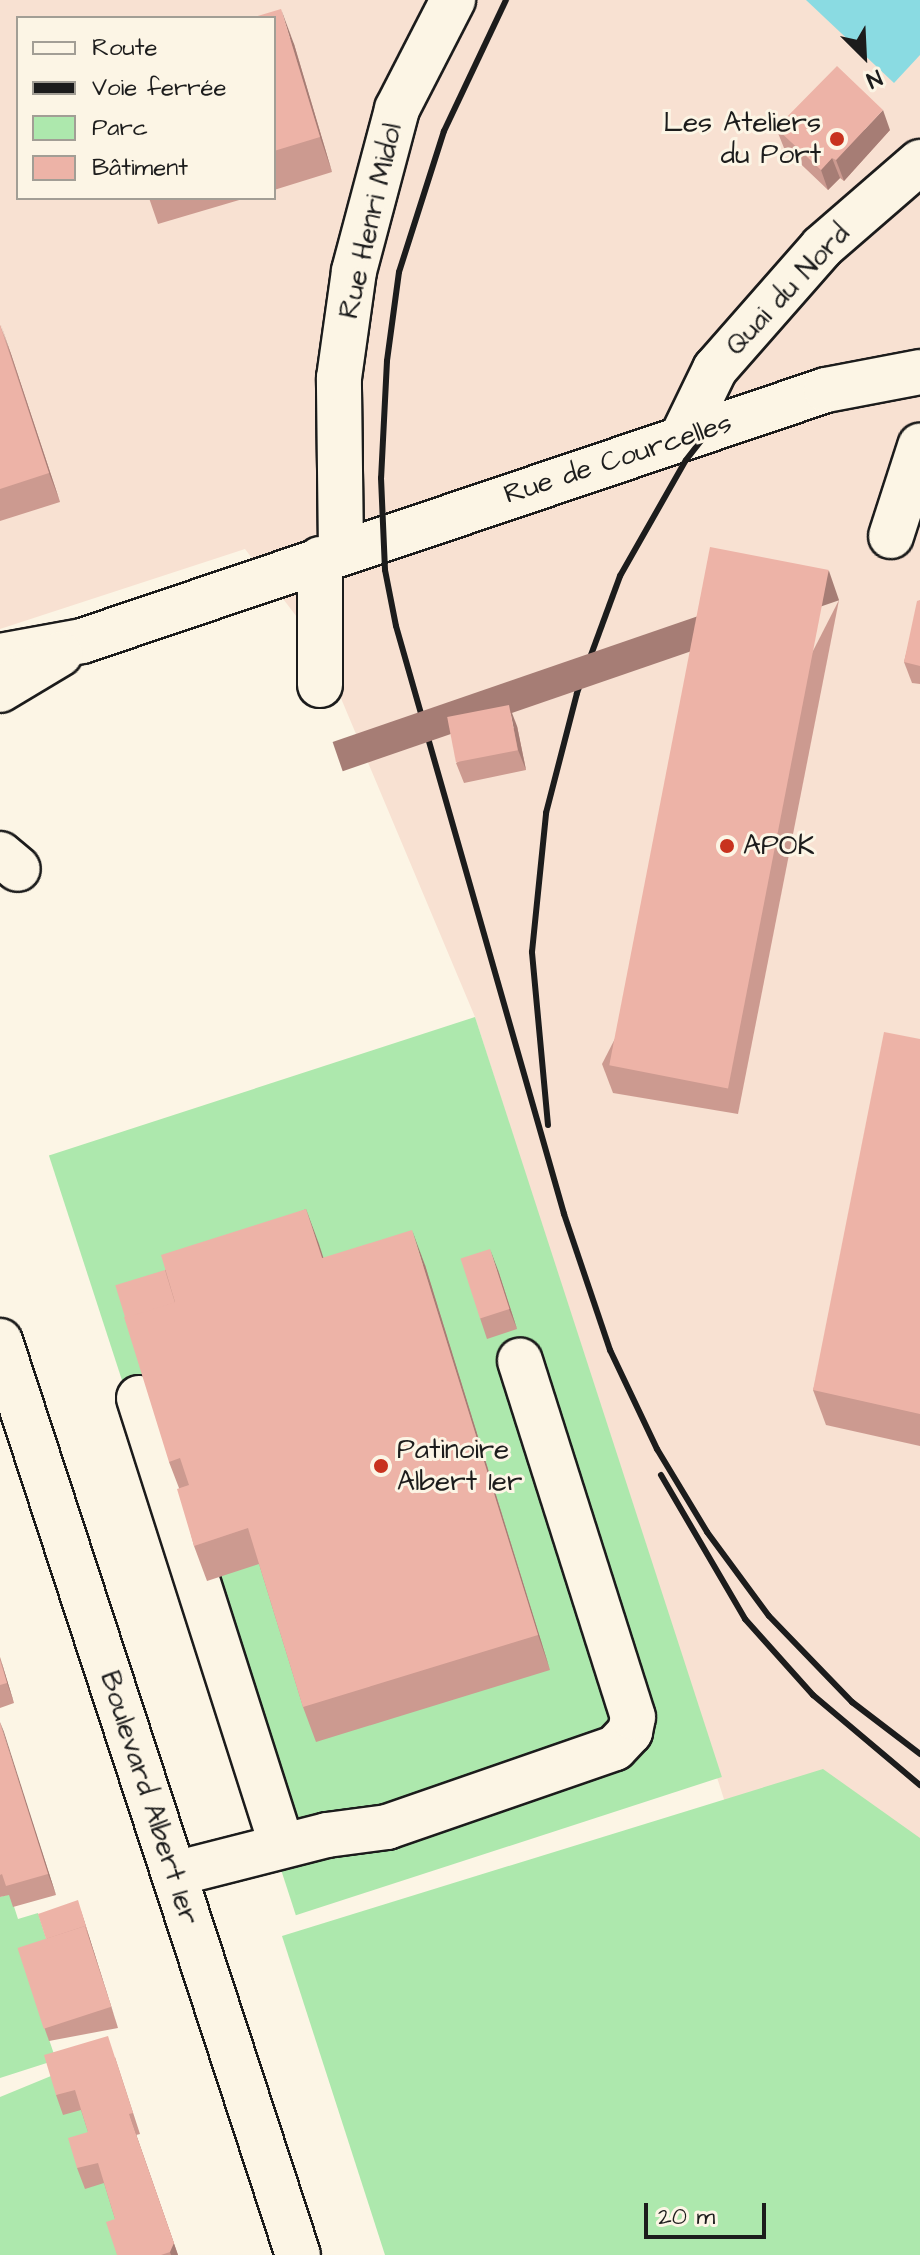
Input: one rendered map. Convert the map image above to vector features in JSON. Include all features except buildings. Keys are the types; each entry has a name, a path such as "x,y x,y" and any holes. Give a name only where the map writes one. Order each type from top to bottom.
{"street":[{"name":"Rue Henri Midol","path":"330,556 339,378 354,271 397,109 453,0"},
{"name":"Quai du Nord","path":"682,437 715,369 822,247 920,162"},
{"name":"Rue de Courcelles","path":"0,656 82,641 826,390 920,372"},
{"path":"891,536 920,446"},
{"path":"320,685 330,556"},
{"name":"Rue de Courcelles","path":"0,690 82,641"},
{"name":"Boulevard Albert 1er","path":"0,1341 298,2255"},
{"path":"174,1874 282,1846 387,1827 615,1748 630,1732 633,1717 520,1361"},
{"path":"139,1398 282,1846"}],"shaded area":[{"path":"0,0 920,0 920,2255 869,2255 475,1017 319,646 245,549 0,629"}],"green space":[{"name":"Patinoire Albert 1er","path":"475,1017 722,1777 296,1915 49,1155"},
{"path":"823,1769 920,1838 920,2255 385,2255 282,1936"},
{"path":"10,1894 18,1919 38,1913 53,1960 25,1969 56,2060 0,2078 0,1897"},
{"path":"51,2076 82,2110 123,2239 117,2255 0,2255 0,2097"}],"water":[{"path":"806,0 920,0 920,55 894,83"}],"railway":[{"path":"506,0 444,131 399,272 387,361 381,478 385,570 396,626 564,1214 610,1350 657,1449 707,1532 769,1616 852,1702 920,1754"},
{"path":"548,1125 532,952 546,813 577,693 620,576 686,460 711,428"},
{"path":"661,1475 745,1619 813,1695 920,1785"}],"place":[{"name":"Les Ateliers du Port","path":"837,139"},
{"name":"APOK","path":"727,846"},
{"name":"Patinoire Albert 1er","path":"381,1466"}]}
